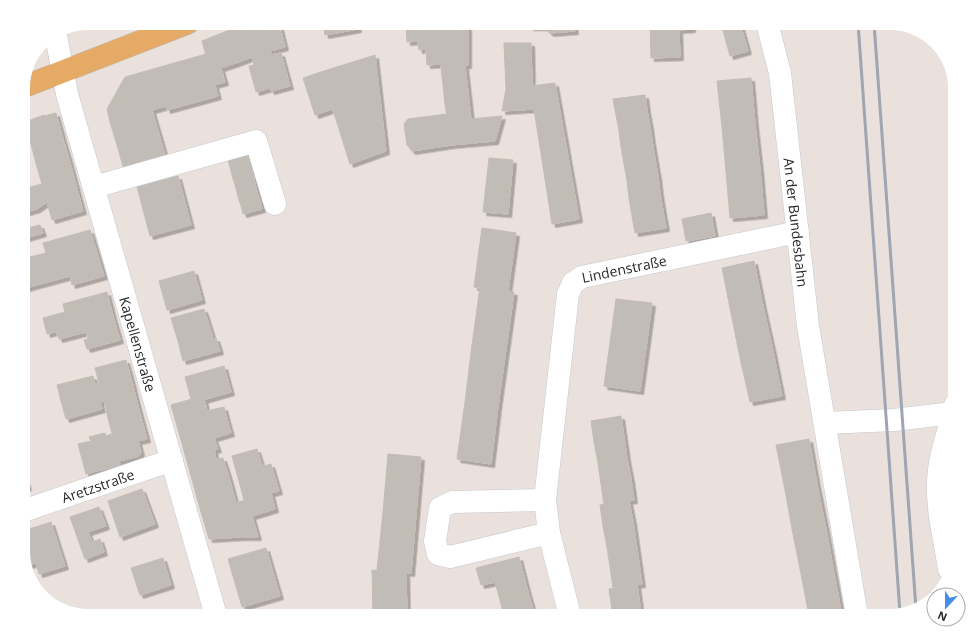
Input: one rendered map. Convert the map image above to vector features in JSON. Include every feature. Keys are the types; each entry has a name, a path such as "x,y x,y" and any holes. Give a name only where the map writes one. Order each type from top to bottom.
{"main road":[{"path":"30,84 170,30"}],"street":[{"name":"An der Bundesbahn","path":"769,30 780,73 808,326 857,609"},
{"name":"Kapellenstraße","path":"57,40 67,94 214,609"},
{"path":"94,187 256,140 274,204"},
{"name":"Lindenstraße","path":"568,609 549,533 545,500 568,294 573,283 582,276 798,232"},
{"path":"825,423 894,420 948,410"},
{"path":"948,433 941,460 938,483 939,508 948,556"},
{"name":"Aretzstraße","path":"30,509 172,460"},
{"path":"545,500 452,502 440,508 435,541 438,554 450,557 549,533"}],"building":[{"path":"255,30 281,30 285,47 270,51 271,55 281,53 290,86 271,91"},
{"path":"255,30 270,88 256,92 249,66 254,65 252,57 236,63 227,31"},
{"path":"324,30 352,30 325,35"},
{"path":"406,30 439,30 441,64 427,65 426,49 419,50 418,41 407,42"},
{"path":"439,30 468,30 468,65 441,67"},
{"path":"547,30 575,31 550,33"},
{"path":"650,30 679,30 680,57 651,58"},
{"path":"723,30 742,30 748,51 730,56"},
{"path":"227,31 236,63 221,68 225,82 214,85 202,41"},
{"path":"504,43 531,43 532,86 506,89"},
{"path":"206,54 218,96 167,110 166,106 110,122 107,109 125,77"},
{"path":"375,55 386,151 350,164 321,72"},
{"path":"465,66 469,101 445,104 441,67"},
{"path":"321,72 333,109 315,115 303,78"},
{"path":"751,78 755,124 722,127 717,81"},
{"path":"555,83 579,219 552,224 534,109 502,111 506,89"},
{"path":"645,95 647,110 616,115 613,99"},
{"path":"469,101 471,119 502,116 495,141 451,145 445,104"},
{"path":"152,110 159,134 117,145 110,122"},
{"path":"647,110 650,126 619,131 616,115"},
{"path":"56,113 63,139 32,148 30,141 30,120"},
{"path":"447,114 451,145 412,151 407,145 404,124 408,119"},
{"path":"755,124 760,169 726,172 722,127"},
{"path":"650,126 652,141 621,147 619,131"},
{"path":"159,134 166,158 124,170 117,145"},
{"path":"63,139 69,159 37,167 32,148"},
{"path":"652,141 655,159 624,164 621,147"},
{"path":"246,150 249,162 230,167 227,156"},
{"path":"489,158 513,160 508,214 483,212"},
{"path":"69,159 76,185 30,197 30,187 42,184 37,167"},
{"path":"655,159 658,176 627,181 624,164"},
{"path":"249,162 253,174 233,179 230,167"},
{"path":"760,169 764,215 730,218 726,172"},
{"path":"253,174 255,183 236,188 233,179"},
{"path":"178,176 191,225 150,236 137,187"},
{"path":"658,176 660,193 629,198 627,181"},
{"path":"255,183 257,192 238,197 236,188"},
{"path":"76,185 83,211 52,220 47,202 37,209 30,211 30,197"},
{"path":"257,192 260,200 241,206 238,197"},
{"path":"660,193 663,211 632,216 629,198"},
{"path":"260,200 262,209 243,214 241,206"},
{"path":"663,211 666,228 635,233 632,216"},
{"path":"711,213 715,236 686,241 682,219"},
{"path":"40,225 43,233 30,237 30,227"},
{"path":"482,228 516,233 508,291 474,287"},
{"path":"90,230 97,253 30,272 30,257 46,253 43,243"},
{"path":"97,253 104,276 72,285 70,276 33,286 30,272"},
{"path":"754,261 763,306 731,313 722,268"},
{"path":"194,271 202,300 167,310 159,281"},
{"path":"30,275 33,286 30,287"},
{"path":"480,287 514,292 506,349 472,345"},
{"path":"107,292 113,316 47,334 43,318 65,312 63,304"},
{"path":"616,299 652,303 648,333 612,328"},
{"path":"763,306 773,351 740,358 731,313"},
{"path":"204,309 211,331 178,341 171,318"},
{"path":"113,316 120,340 87,349 84,340 88,339 86,332 59,339 56,331"},
{"path":"612,328 648,333 644,362 608,357"},
{"path":"211,331 213,339 216,338 220,351 183,361 178,341"},
{"path":"472,345 506,349 498,406 465,402"},
{"path":"773,351 782,396 750,402 740,358"},
{"path":"608,357 644,362 640,391 604,386"},
{"path":"126,360 132,382 61,401 57,385 93,376 95,384 99,383 95,368"},
{"path":"224,366 231,392 196,402 195,398 191,399 185,377"},
{"path":"132,382 138,406 107,414 104,401 100,402 102,409 66,419 61,401"},
{"path":"195,398 196,402 204,399 207,411 224,407 227,419 179,433 171,405"},
{"path":"465,402 498,406 491,464 457,459"},
{"path":"138,406 147,439 138,441 141,452 139,456 119,461 107,414"},
{"path":"621,416 624,437 594,442 591,421"},
{"path":"227,419 231,433 214,438 218,449 186,458 179,433"},
{"path":"105,433 106,436 111,434 120,465 86,474 78,444 91,441 89,437"},
{"path":"624,437 627,458 598,463 594,442"},
{"path":"809,439 817,484 785,490 776,445"},
{"path":"257,449 262,466 237,474 232,456"},
{"path":"214,450 216,459 223,458 229,477 194,487 186,458"},
{"path":"388,454 421,457 416,515 383,512"},
{"path":"627,458 631,479 601,484 598,463"},
{"path":"271,464 279,491 244,500 237,474"},
{"path":"229,477 236,503 201,512 194,487"},
{"path":"631,479 634,500 604,505 601,484"},
{"path":"817,484 826,529 793,534 785,490"},
{"path":"142,489 155,524 120,537 108,501"},
{"path":"271,493 275,509 252,516 258,537 240,537 231,504"},
{"path":"629,501 633,521 603,526 600,505"},
{"path":"231,504 240,537 209,539 201,512"},
{"path":"99,507 106,526 88,532 92,542 100,539 104,552 85,559 70,517"},
{"path":"383,512 416,515 411,573 377,570"},
{"path":"633,521 636,542 607,547 603,526"},
{"path":"51,522 65,566 39,574 36,563 32,564 30,555 30,529"},
{"path":"826,529 834,573 802,579 793,534"},
{"path":"636,542 639,563 610,567 607,547"},
{"path":"266,548 280,596 242,607 228,559"},
{"path":"519,557 528,592 500,600 495,582 481,585 476,568"},
{"path":"163,558 171,585 140,595 131,568"},
{"path":"639,563 642,584 613,588 610,567"},
{"path":"372,570 406,573 407,609 373,609"},
{"path":"834,573 841,609 808,609 802,579"},
{"path":"637,584 640,606 612,609 609,589"},
{"path":"528,592 533,609 502,609 500,600"},
{"path":"640,606 641,609 619,609"}],"railway":[{"path":"858,30 900,609"},
{"path":"875,30 916,603"}]}
